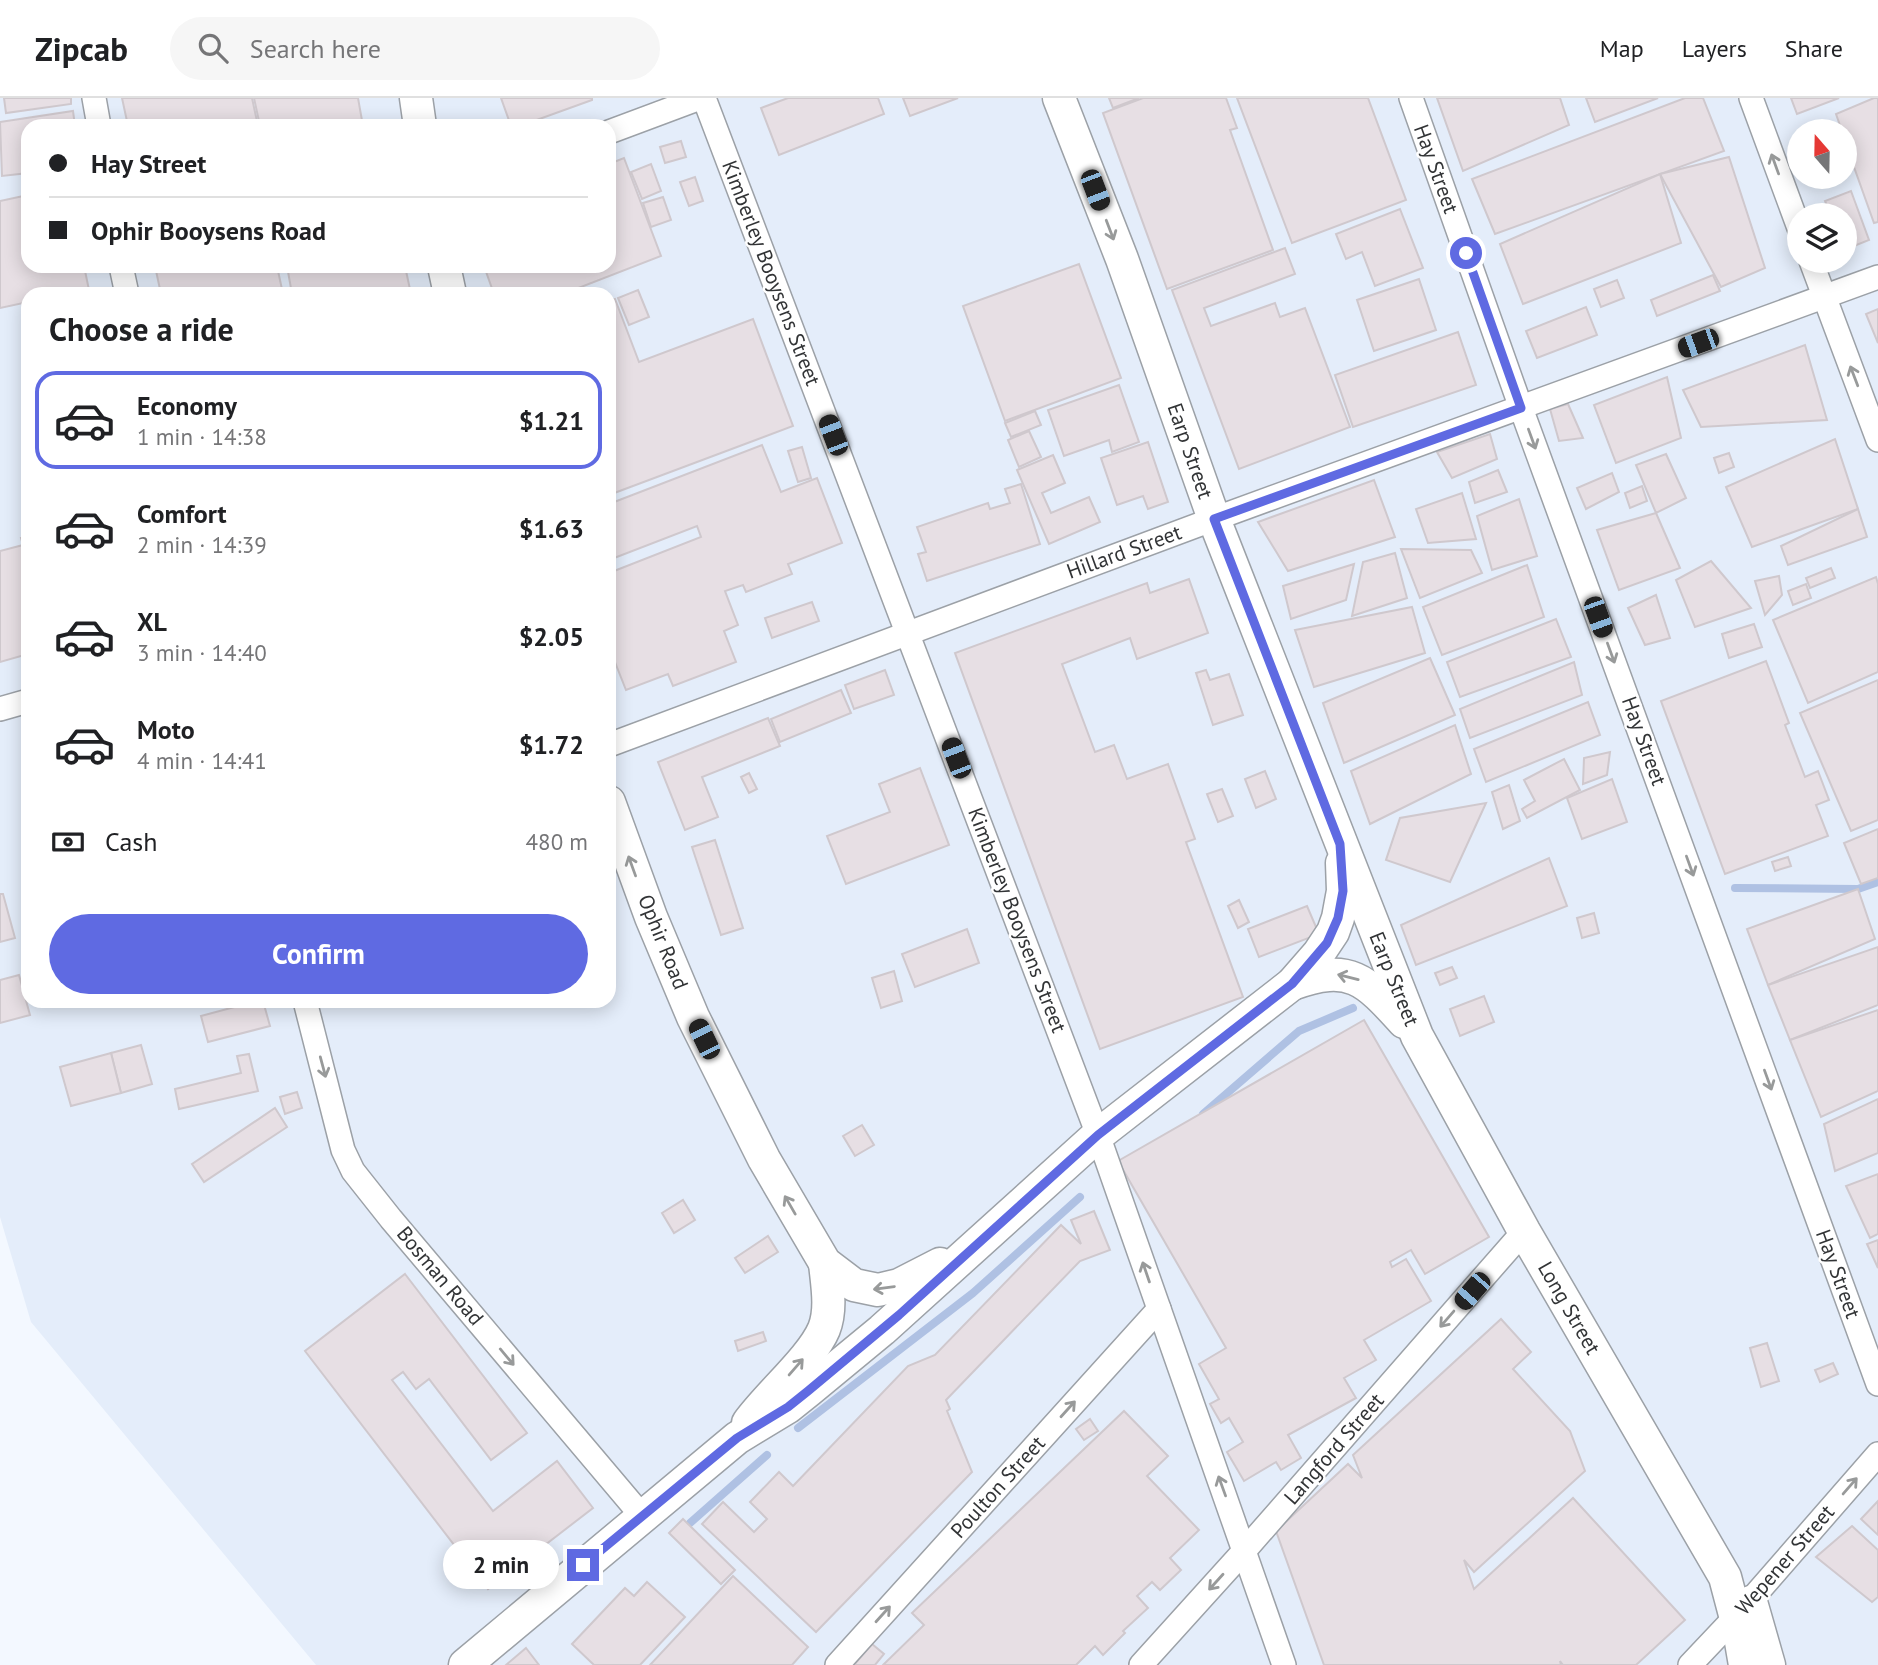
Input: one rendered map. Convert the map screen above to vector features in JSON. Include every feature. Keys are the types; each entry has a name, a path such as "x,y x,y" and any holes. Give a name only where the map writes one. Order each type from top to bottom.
{"street":[{"path":"94,98 98,119"},
{"path":"416,98 419,119"},
{"path":"616,129 702,98"},
{"name":"Kimberley Booysens Street","path":"702,98 1098,1135 1284,1665"},
{"name":"Earp Street","path":"1059,98 1122,259 1214,519 1417,1036"},
{"name":"Hay Street","path":"1411,98 1521,408 1878,1384"},
{"path":"1751,98 1790,203"},
{"path":"1815,273 1878,440"},
{"name":"Hillard Street","path":"616,741 1214,519 1878,277"},
{"path":"0,709 21,703"},
{"name":"Ophir Road","path":"616,821 651,917 693,1017 764,1159 825,1264"},
{"path":"465,1665 737,1438 788,1407 808,1391 969,1253 1098,1135 1292,984 1327,943 1338,918 1343,891 1340,844"},
{"path":"1292,984 1329,974 1356,978 1384,999 1417,1036"},
{"name":"Bosman Road","path":"308,1008 339,1135 353,1171 642,1516"},
{"name":"Long Street","path":"1417,1036 1524,1231 1743,1608"},
{"name":"Langford Street","path":"1141,1665 1524,1231"},
{"path":"825,1264 853,1284 878,1290 899,1285 969,1253"},
{"path":"737,1438 824,1330 828,1293 825,1264"},
{"name":"Poulton Street","path":"837,1665 1159,1309"},
{"name":"Wepener Street","path":"1690,1665 1878,1454"},
{"path":"1743,1608 1745,1665"},
{"path":"1743,1608 1769,1665"}],"shaded area":[{"path":"0,98 1878,98 1878,1665 316,1665 31,1322 0,1217"}],"building":[{"path":"4,98 71,98 71,104 6,113"},
{"path":"122,98 252,98 256,119 126,119"},
{"path":"254,98 358,98 362,119 258,119"},
{"path":"501,98 592,98 539,119 508,119"},
{"path":"788,98 878,98 884,114 779,155 761,108"},
{"path":"903,98 958,98 910,116"},
{"path":"1109,98 1139,98 1113,108"},
{"path":"1143,98 1226,98 1237,128 1230,130 1273,250 1167,289 1103,113"},
{"path":"1237,98 1368,98 1406,200 1292,243"},
{"path":"1437,98 1560,98 1569,125 1463,171"},
{"path":"1586,98 1658,98 1595,122"},
{"path":"1685,98 1703,98 1724,151 1495,234 1472,179"},
{"path":"1791,98 1839,98 1797,114"},
{"path":"1878,98 1878,222 1874,223 1857,175 1857,119 1838,119 1836,114"},
{"path":"73,111 74,119 21,119 21,174 2,176 0,122"},
{"path":"681,141 686,157 665,163 660,147"},
{"path":"1729,157 1765,268 1721,287 1660,174"},
{"path":"624,158 661,256 581,287 492,287 486,273 616,273 616,161"},
{"path":"651,164 661,191 642,199 631,172"},
{"path":"1660,174 1681,243 1523,304 1500,244"},
{"path":"695,177 703,201 689,206 680,182"},
{"path":"1851,191 1855,203 1826,203 1825,201"},
{"path":"21,196 21,273 85,273 88,287 21,287 21,304 0,308 0,201"},
{"path":"663,197 671,220 651,227 643,203"},
{"path":"1857,207 1869,240 1857,245"},
{"path":"1400,209 1423,268 1375,286 1362,252 1346,259 1336,234"},
{"path":"1285,248 1295,274 1204,308 1211,326 1275,303 1280,317 1305,308 1350,427 1239,469 1172,290"},
{"path":"1079,264 1121,378 1005,421 963,306"},
{"path":"156,273 278,273 282,287 160,287"},
{"path":"288,273 406,273 410,287 291,287"},
{"path":"1713,275 1720,291 1657,316 1651,300"},
{"path":"1419,279 1436,330 1374,351 1357,300"},
{"path":"1617,280 1624,298 1601,307 1594,289"},
{"path":"638,290 649,317 629,325 618,298"},
{"path":"616,302 639,362 753,319 793,426 616,492"},
{"path":"1586,307 1597,335 1537,358 1526,331"},
{"path":"1878,309 1878,343 1866,314"},
{"path":"1458,332 1476,385 1353,427 1335,375"},
{"path":"1805,345 1827,420 1701,427 1683,390"},
{"path":"1667,377 1681,438 1616,463 1594,405"},
{"path":"1119,385 1139,442 1112,452 1109,440 1064,456 1048,410"},
{"path":"1568,404 1583,438 1559,441 1550,409"},
{"path":"1035,411 1041,425 1011,437 1005,423"},
{"path":"1029,431 1041,457 1019,467 1008,440"},
{"path":"1490,434 1497,459 1452,478 1437,452"},
{"path":"1835,439 1858,509 1752,547 1726,487"},
{"path":"1148,442 1168,502 1148,509 1143,496 1117,505 1101,458"},
{"path":"762,445 781,492 817,478 842,543 788,564 792,574 746,592 743,585 725,591 738,625 724,631 736,662 673,686 668,674 626,690 616,665 616,570 701,537 697,526 616,557 616,501"},
{"path":"802,447 811,478 798,482 788,451"},
{"path":"1729,453 1734,467 1719,473 1714,458"},
{"path":"1666,454 1686,498 1656,513 1636,465"},
{"path":"1053,455 1065,483 1042,493 1051,513 1089,497 1100,522 1049,544 1017,470"},
{"path":"1498,470 1507,492 1475,503 1469,482"},
{"path":"1612,473 1619,492 1586,509 1577,488"},
{"path":"1374,480 1395,537 1288,571 1258,522"},
{"path":"1021,484 1040,544 927,581 918,554 926,552 917,527 988,503 990,509 1010,503 1005,489"},
{"path":"1642,486 1647,501 1630,508 1625,493"},
{"path":"1462,493 1476,539 1428,543 1416,509"},
{"path":"1519,499 1537,556 1492,570 1477,516"},
{"path":"1858,509 1867,537 1788,565 1781,546"},
{"path":"1656,513 1680,568 1619,590 1597,530"},
{"path":"21,546 21,656 0,662 0,551"},
{"path":"1401,549 1471,550 1482,573 1420,598"},
{"path":"1395,553 1407,598 1352,616 1363,562"},
{"path":"1711,561 1751,608 1695,627 1676,580"},
{"path":"1354,564 1346,600 1291,619 1283,586"},
{"path":"1527,565 1544,617 1442,655 1423,607"},
{"path":"1831,568 1835,578 1810,588 1806,578"},
{"path":"1779,576 1782,595 1765,615 1755,581"},
{"path":"1876,577 1878,672 1808,703 1773,620"},
{"path":"1189,579 1208,633 1137,659 1130,638 1062,664 1095,752 1114,745 1127,779 1168,764 1195,839 1186,842 1243,997 1100,1049 955,653 1147,583 1150,593"},
{"path":"1806,584 1811,598 1793,605 1788,591"},
{"path":"1656,595 1670,638 1645,645 1628,608"},
{"path":"812,602 819,621 772,638 765,618"},
{"path":"1412,607 1425,653 1314,687 1295,630"},
{"path":"1556,619 1571,657 1460,697 1447,662"},
{"path":"1754,624 1762,647 1729,658 1722,634"},
{"path":"1430,658 1455,715 1344,763 1323,703"},
{"path":"1766,661 1789,723 1785,725 1805,777 1818,771 1829,800 1816,805 1828,836 1725,874 1661,701"},
{"path":"1574,662 1582,695 1470,738 1460,709"},
{"path":"885,670 894,695 854,709 845,685"},
{"path":"1206,670 1210,680 1229,674 1243,715 1213,725 1196,673"},
{"path":"1878,680 1878,820 1851,831 1800,713"},
{"path":"841,690 851,713 780,742 771,719"},
{"path":"1588,702 1600,735 1486,782 1474,749"},
{"path":"768,718 780,746 702,777 718,817 685,830 658,762"},
{"path":"1455,725 1471,774 1370,824 1351,771"},
{"path":"1610,752 1607,775 1583,784 1584,758"},
{"path":"1564,759 1580,790 1527,818 1522,809 1535,801 1524,780"},
{"path":"920,768 949,845 846,884 827,836 890,812 879,784"},
{"path":"1265,771 1276,799 1256,808 1245,779"},
{"path":"749,773 757,789 749,793 741,777"},
{"path":"1612,779 1627,822 1582,839 1567,798"},
{"path":"1509,785 1520,821 1503,829 1492,792"},
{"path":"1222,789 1233,816 1218,822 1207,794"},
{"path":"1486,803 1450,882 1386,860 1400,818"},
{"path":"1878,829 1878,878 1861,884 1844,843"},
{"path":"715,840 743,928 721,935 692,847"},
{"path":"1788,857 1791,866 1775,871 1772,862"},
{"path":"1549,858 1567,906 1416,965 1401,925"},
{"path":"1858,889 1875,939 1768,985 1747,929"},
{"path":"0,894 3,894 15,938 0,942"},
{"path":"1239,900 1249,922 1238,928 1228,906"},
{"path":"1307,906 1319,934 1259,957 1248,929"},
{"path":"1594,913 1599,933 1582,938 1577,918"},
{"path":"967,929 979,963 915,987 902,954"},
{"path":"1878,947 1878,1005 1790,1040 1768,985"},
{"path":"1452,967 1457,978 1440,985 1435,973"},
{"path":"894,971 902,1001 881,1008 872,978"},
{"path":"19,975 21,1008 28,1008 30,1015 0,1023 0,980"},
{"path":"1484,996 1494,1022 1460,1036 1450,1009"},
{"path":"231,1008 265,1008 270,1026 208,1042 201,1016"},
{"path":"1878,1010 1878,1091 1821,1117 1790,1040"},
{"path":"1364,1020 1489,1237 1425,1274 1411,1250 1390,1262 1392,1267 1406,1259 1431,1301 1364,1340 1376,1360 1344,1378 1356,1398 1288,1435 1301,1458 1281,1470 1276,1462 1244,1481 1227,1452 1243,1442 1229,1418 1221,1423 1210,1404 1219,1399 1199,1364 1226,1348 1118,1161"},
{"path":"141,1045 152,1084 121,1093 111,1053"},
{"path":"111,1053 121,1093 71,1106 60,1067"},
{"path":"249,1054 258,1091 179,1109 175,1089 241,1073 237,1056"},
{"path":"297,1092 302,1108 285,1114 280,1097"},
{"path":"1878,1099 1878,1153 1835,1171 1824,1124"},
{"path":"275,1108 287,1127 204,1182 192,1164"},
{"path":"862,1125 874,1145 855,1156 843,1136"},
{"path":"1878,1174 1878,1234 1870,1238 1846,1186"},
{"path":"683,1200 695,1220 674,1233 662,1213"},
{"path":"1094,1211 1110,1250 1080,1261 946,1400 950,1409 947,1411 972,1472 816,1632 702,1524 723,1502 754,1532 767,1519 750,1502 779,1472 793,1486 908,1366 935,1355 1061,1225 1081,1244 1071,1220"},
{"path":"768,1236 778,1252 745,1273 735,1258"},
{"path":"1878,1240 1878,1268 1867,1244"},
{"path":"405,1274 527,1433 491,1460 429,1379 416,1389 403,1372 392,1380 493,1511 557,1461 593,1508 488,1589 305,1351"},
{"path":"1501,1319 1531,1352 1513,1369 1570,1431 1585,1471 1474,1572 1464,1560 1474,1589 1573,1498 1685,1620 1636,1665 1563,1665 1560,1661 1561,1665 1324,1665 1276,1531 1348,1464 1362,1478 1353,1455"},
{"path":"763,1332 766,1341 738,1351 735,1341"},
{"path":"1767,1343 1779,1381 1761,1387 1750,1348"},
{"path":"1833,1363 1838,1374 1820,1382 1815,1370"},
{"path":"1124,1411 1168,1456 1147,1476 1199,1530 1170,1558 1181,1570 1160,1590 1152,1582 1137,1596 1148,1608 1123,1631 1125,1633 1103,1655 1095,1646 1076,1665 883,1665 924,1625 912,1613"},
{"path":"1090,1419 1098,1431 1084,1440 1076,1429"},
{"path":"1878,1501 1878,1535 1861,1519"},
{"path":"683,1519 735,1570 721,1584 669,1533"},
{"path":"1852,1526 1878,1550 1878,1597 1872,1602 1816,1557"},
{"path":"733,1576 808,1647 792,1665 650,1665"},
{"path":"647,1582 685,1617 640,1665 594,1665 572,1644 625,1588 634,1596"},
{"path":"872,1644 884,1654 875,1665 854,1665"},
{"path":"526,1648 539,1665 506,1665"}],"waterway":[{"path":"1735,888 1858,889 1878,882"},
{"path":"1203,1114 1299,1031 1353,1008"},
{"path":"798,1428 973,1293 1080,1197"},
{"path":"690,1523 767,1455"}],"route":[{"path":"583,1565 737,1438 788,1407 863,1346 1098,1135 1292,984 1327,943 1338,918 1343,891 1340,844 1214,519 1521,408 1466,253"}]}
